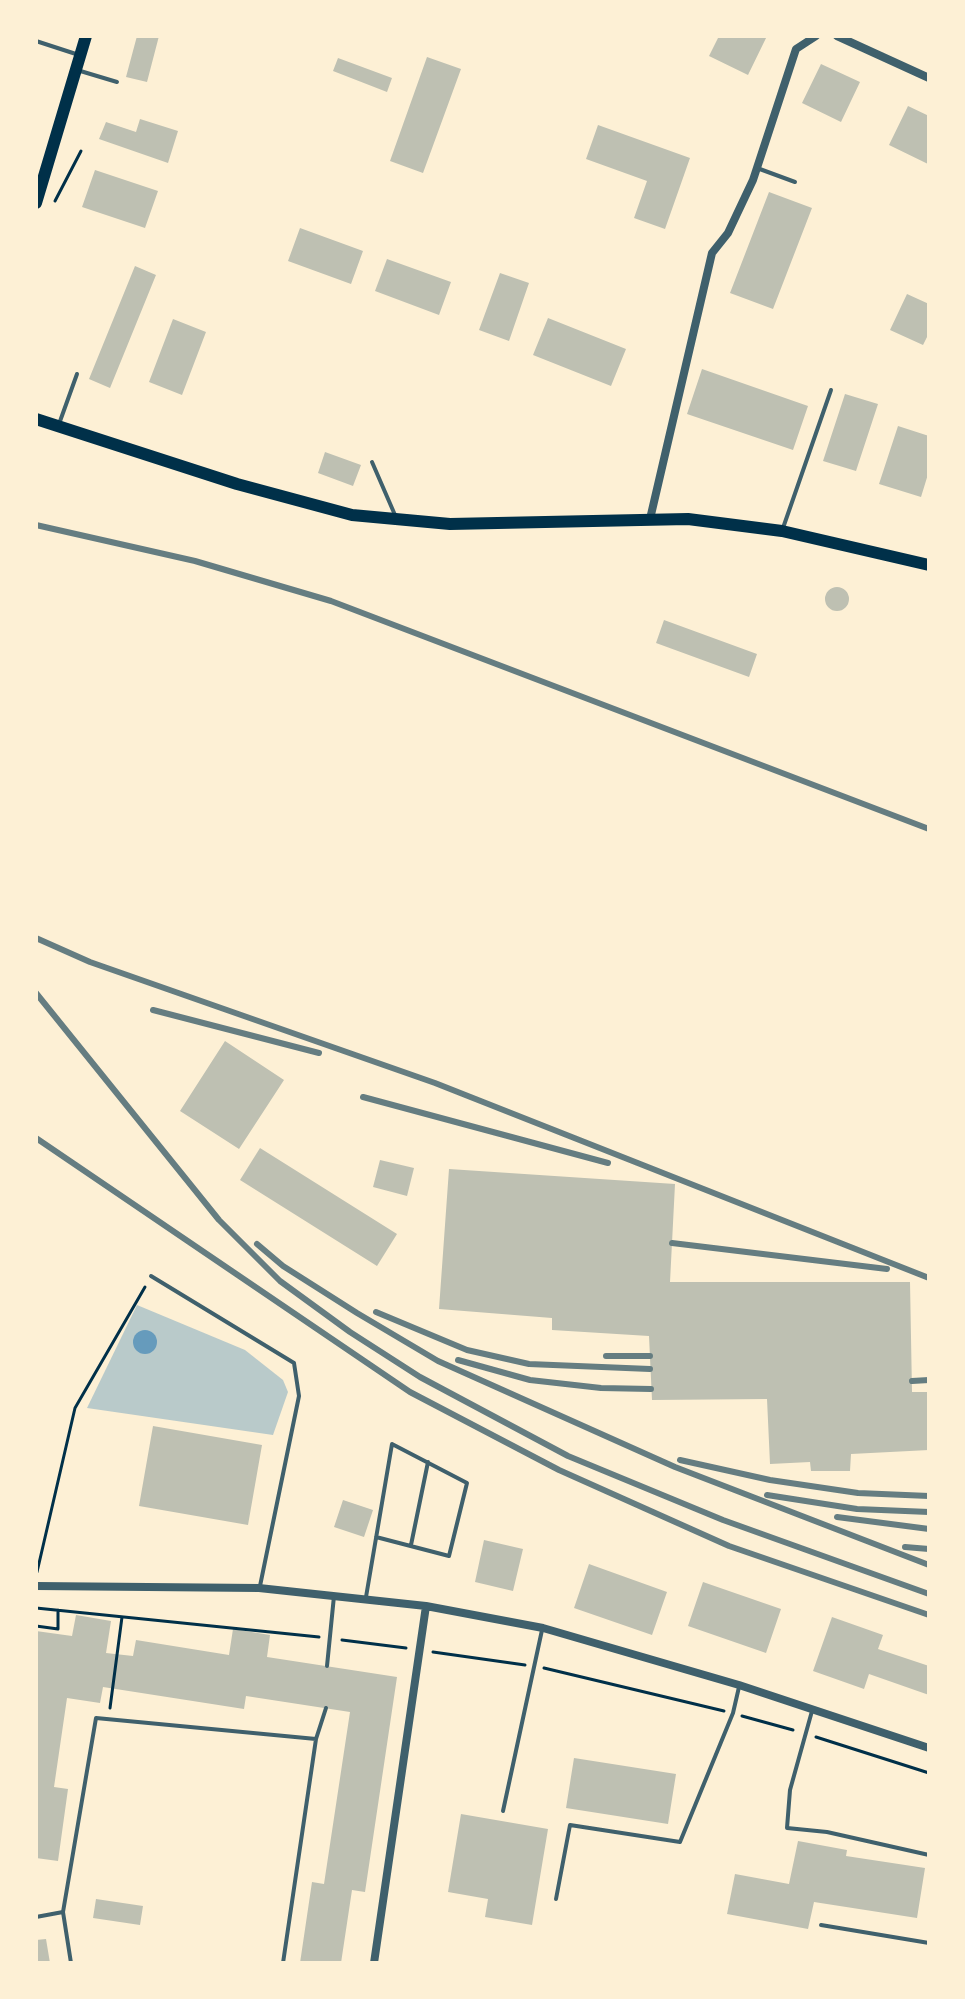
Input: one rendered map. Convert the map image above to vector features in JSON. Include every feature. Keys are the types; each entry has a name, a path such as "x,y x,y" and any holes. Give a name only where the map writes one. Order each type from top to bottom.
{"main road":[{"path":"36,203 86,36"},
{"path":"36,419 308,504 397,521 450,524 700,520 782,531 929,565"}],"street":[{"path":"650,519 712,253 728,233 757,168 796,49 816,36"},
{"path":"837,36 929,78"},
{"path":"36,1586 259,1588 366,1597 426,1606 543,1628 739,1685 929,1748"},
{"path":"374,1963 426,1606"}],"lane":[{"path":"36,41 80,55"},
{"path":"76,69 117,82"},
{"path":"757,168 795,182"},
{"path":"58,426 77,374"},
{"path":"782,531 831,390"},
{"path":"372,462 397,521"},
{"path":"151,1276 294,1363 299,1396 259,1588"},
{"path":"366,1597 376,1537 392,1444 467,1483 449,1556 376,1537"},
{"path":"411,1545 428,1462"},
{"path":"327,1666 335,1594"},
{"path":"503,1811 543,1628"},
{"path":"556,1899 570,1825 680,1842 733,1713 739,1685"},
{"path":"283,1963 316,1739 326,1708"},
{"path":"812,1711 790,1790 787,1828 827,1832 929,1855"},
{"path":"71,1963 63,1912 96,1718 316,1739"},
{"path":"36,1917 63,1912"},
{"path":"821,1925 929,1943"}],"path":[{"path":"55,201 81,151"},
{"path":"36,1578 75,1408 151,1276"},
{"path":"36,1626 58,1629 58,1609"},
{"path":"108,1720 122,1615"},
{"path":"806,1734 929,1773"}],"shaded area":[{"path":"137,1305 245,1350 283,1380 288,1392 273,1435 87,1408"}],"water":[{"path":"145,1330 154,1333 157,1342 154,1351 145,1354 136,1351 133,1342 136,1333"}],"building":[{"path":"137,36 159,36 147,82 126,77"},
{"path":"719,36 767,36 748,75 709,56"},
{"path":"427,57 461,69 423,173 390,161"},
{"path":"338,58 392,78 387,92 333,71"},
{"path":"821,64 860,82 841,122 802,103"},
{"path":"908,106 929,116 928,164 889,145"},
{"path":"140,119 178,131 168,163 99,139 106,122 136,132"},
{"path":"598,125 690,158 665,229 634,218 647,181 586,159"},
{"path":"95,170 158,191 145,228 82,207"},
{"path":"769,192 812,208 773,309 730,293"},
{"path":"300,228 363,251 351,284 288,261"},
{"path":"387,259 451,282 439,315 375,291"},
{"path":"135,266 156,275 110,388 89,379"},
{"path":"500,273 529,283 509,341 479,330"},
{"path":"907,294 929,304 929,333 923,345 890,330"},
{"path":"548,318 626,349 611,386 533,355"},
{"path":"173,319 206,332 182,395 149,382"},
{"path":"702,369 808,406 793,450 687,414"},
{"path":"845,394 878,404 856,471 823,461"},
{"path":"898,426 929,436 929,471 921,497 879,484"},
{"path":"325,452 361,465 353,486 318,473"},
{"path":"837,587 848,594 849,599 842,610 837,611 826,604 825,599 832,588"},
{"path":"664,620 757,654 749,677 656,643"},
{"path":"225,1041 284,1080 239,1149 180,1111"},
{"path":"260,1148 397,1234 377,1266 240,1180"},
{"path":"380,1160 414,1168 407,1196 373,1187"},
{"path":"449,1169 675,1184 670,1282 910,1282 912,1392 929,1392 929,1450 851,1454 850,1471 811,1471 810,1462 770,1464 767,1399 652,1400 649,1336 552,1330 552,1318 439,1309"},
{"path":"153,1426 262,1445 248,1525 139,1506"},
{"path":"343,1500 373,1510 364,1537 334,1527"},
{"path":"484,1540 523,1549 513,1591 475,1582"},
{"path":"589,1564 667,1592 652,1635 574,1608"},
{"path":"703,1582 781,1609 766,1653 688,1626"},
{"path":"76,1615 111,1621 106,1653 133,1656 136,1640 229,1655 233,1629 270,1635 267,1657 397,1677 365,1892 352,1890 341,1963 300,1963 312,1882 324,1884 350,1712 246,1696 244,1709 103,1687 100,1703 67,1698 54,1787 68,1789 58,1861 36,1858 36,1631 72,1636"},
{"path":"832,1617 883,1635 878,1649 929,1666 929,1695 869,1674 864,1689 813,1671"},
{"path":"574,1758 676,1774 668,1824 566,1808"},
{"path":"461,1814 548,1829 532,1925 485,1917 488,1899 448,1892"},
{"path":"798,1841 847,1850 846,1856 925,1868 917,1918 814,1902 808,1929 727,1914 735,1874 789,1884"},
{"path":"96,1899 143,1906 140,1925 93,1918"},
{"path":"46,1939 50,1963 36,1963 36,1940"}],"railway":[{"path":"36,525 195,561 331,601 929,829"},
{"path":"36,938 90,962 435,1083 929,1278"},
{"path":"36,993 219,1220 280,1281 350,1332 420,1377 568,1456 723,1520 929,1594"},
{"path":"153,1010 319,1053"},
{"path":"363,1097 608,1163"},
{"path":"36,1138 410,1392 559,1470 729,1546 929,1615"},
{"path":"672,1243 887,1269"},
{"path":"257,1244 283,1266 438,1361 675,1467 929,1565"},
{"path":"376,1312 467,1350 529,1364 650,1369"},
{"path":"606,1356 650,1356"},
{"path":"458,1360 530,1380 601,1388 651,1389"},
{"path":"912,1381 929,1380"},
{"path":"680,1460 770,1480 858,1493 929,1496"},
{"path":"767,1495 857,1509 929,1512"},
{"path":"837,1517 929,1529"},
{"path":"905,1547 929,1549"}]}
